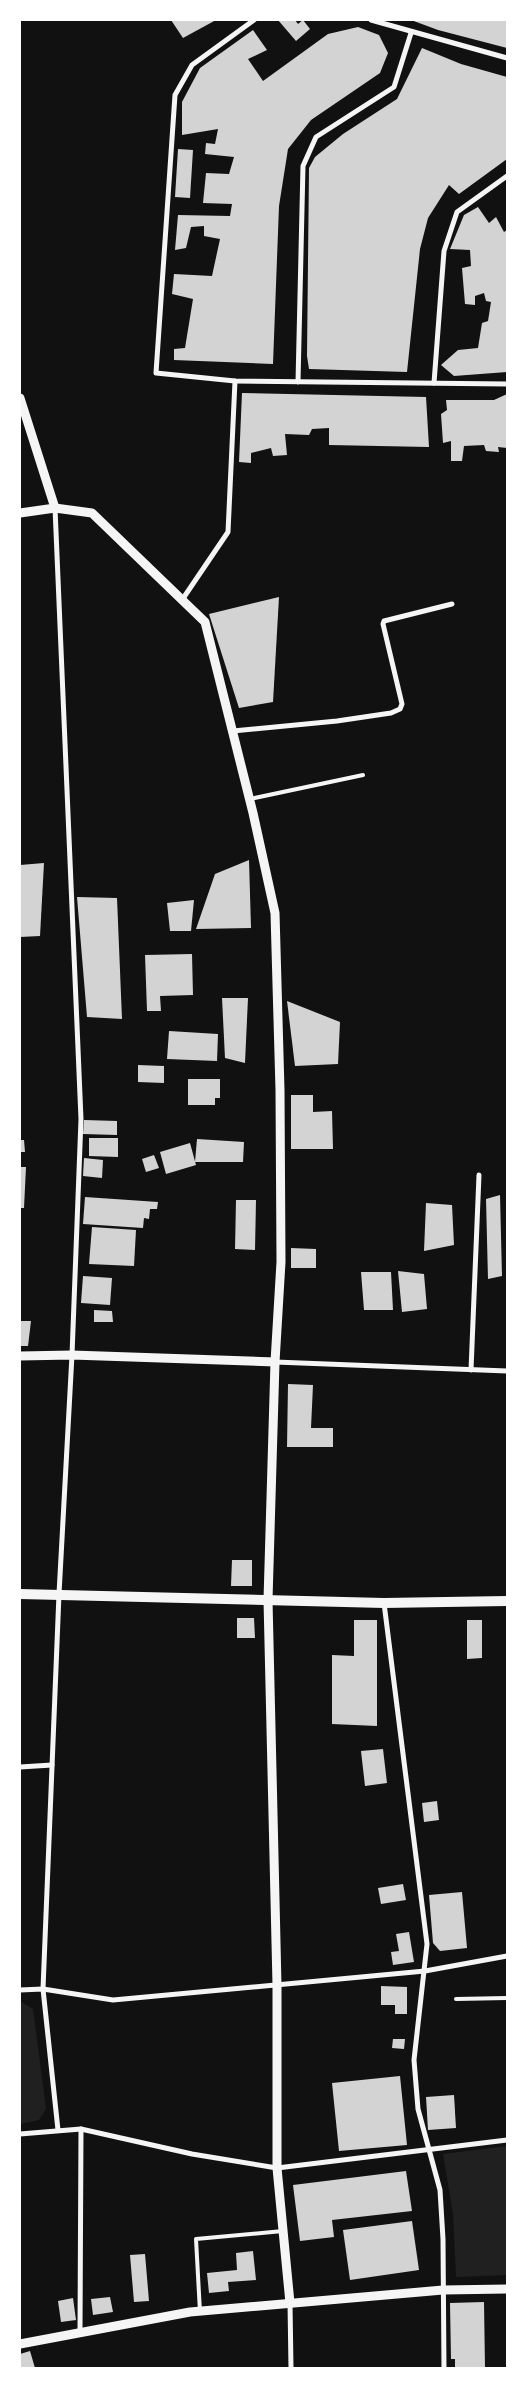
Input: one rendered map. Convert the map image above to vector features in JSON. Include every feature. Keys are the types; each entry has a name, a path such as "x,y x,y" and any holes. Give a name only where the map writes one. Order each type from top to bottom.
{"main road":[{"path":"20,1594 384,1603 507,1601"}],"street":[{"path":"254,20 192,65 175,95 156,373 236,381 507,384"},
{"path":"371,20 507,58"},
{"path":"298,382 303,166 316,137 394,87 411,32"},
{"path":"434,383 444,251 457,212 507,176"},
{"path":"182,600 228,532 236,381"},
{"path":"20,398 55,508 81,1119 43,1990 58,2130"},
{"path":"20,513 55,508 92,513 205,622 250,799 275,913 280,1090 281,1243 275,1362 268,1600 277,1985 277,2168 290,2303 291,2368"},
{"path":"233,731 337,721 391,713 400,709 402,704 383,624 384,622 452,604"},
{"path":"471,1370 479,1175"},
{"path":"20,1356 72,1355 507,1371"},
{"path":"384,1603 427,1944 414,2060 418,2109 440,2190 444,2368"},
{"path":"20,1767 52,1765"},
{"path":"20,1990 43,1990 113,2000 425,1971 507,1956"},
{"path":"20,2134 58,2130 81,2130 192,2154 277,2168 507,2140"},
{"path":"80,2332 81,2130"},
{"path":"20,2344 200,2312 443,2290 507,2289"}],"lane":[{"path":"250,799 363,775"},
{"path":"456,1999 507,1998"},
{"path":"200,2312 196,2240 283,2231"}],"shaded area":[{"path":"20,2001 33,2009 46,2109 39,2120 20,2124"},
{"path":"507,2146 507,2275 456,2277 453,2214 443,2154"}],"building":[{"path":"171,20 216,20 183,38"},
{"path":"278,20 295,20 298,24 303,20 310,29 296,41"},
{"path":"411,20 507,20 507,48 438,30"},
{"path":"358,27 379,35 388,53 380,73 311,120 288,149 279,206 273,364 174,360 174,349 185,348 193,299 172,294 174,274 212,276 220,239 204,236 204,226 191,227 186,248 175,250 178,215 230,216 232,204 203,203 206,173 229,174 234,157 205,154 206,143 215,144 218,129 182,135 182,102 200,68 253,30 267,50 248,59 263,81 328,34"},
{"path":"422,48 461,64 507,77 507,159 459,194 449,185 428,218 420,249 407,372 309,369 307,356 309,168 315,157 343,134 397,99"},
{"path":"178,149 193,150 190,198 175,197"},
{"path":"478,207 489,223 496,217 504,232 507,230 507,372 454,376 441,365 458,350 478,348 482,323 488,321 491,302 486,301 484,293 475,296 475,305 465,304 462,268 471,266 470,250 450,249 464,215"},
{"path":"242,393 426,397 429,447 329,445 329,428 312,429 309,435 285,434 287,455 273,456 271,448 251,453 251,463 239,462"},
{"path":"507,394 507,448 498,447 499,452 486,451 484,445 464,446 462,461 451,461 451,441 443,443 441,414 447,410 446,400 494,400"},
{"path":"279,597 273,702 239,708 209,614"},
{"path":"249,860 251,928 196,929 215,874"},
{"path":"44,863 40,936 20,937 20,865"},
{"path":"77,897 117,898 122,1019 87,1017"},
{"path":"194,900 191,931 170,931 167,903"},
{"path":"192,954 193,995 160,996 161,1011 147,1011 145,955"},
{"path":"222,998 248,998 245,1063 225,1058"},
{"path":"287,1001 340,1022 338,1064 295,1066"},
{"path":"169,1031 218,1034 217,1061 167,1059"},
{"path":"138,1065 164,1066 164,1083 138,1082"},
{"path":"188,1079 220,1079 220,1098 215,1098 215,1105 188,1105"},
{"path":"291,1095 313,1095 313,1112 332,1111 333,1149 291,1149"},
{"path":"84,1120 117,1121 117,1135 83,1134"},
{"path":"89,1138 118,1138 118,1157 89,1156"},
{"path":"197,1139 244,1142 243,1162 195,1162"},
{"path":"20,1140 24,1140 25,1152 20,1152"},
{"path":"190,1143 196,1165 166,1174 160,1152"},
{"path":"154,1155 159,1168 146,1172 142,1159"},
{"path":"84,1158 103,1160 102,1178 83,1176"},
{"path":"20,1167 26,1167 24,1208 20,1208"},
{"path":"500,1195 502,1276 488,1279 486,1199"},
{"path":"85,1197 158,1202 157,1209 150,1209 149,1219 144,1218 143,1228 83,1224"},
{"path":"236,1200 256,1200 255,1250 235,1249"},
{"path":"426,1203 452,1205 454,1245 424,1251"},
{"path":"92,1227 136,1230 134,1266 89,1264"},
{"path":"291,1248 316,1249 316,1268 291,1268"},
{"path":"398,1271 424,1274 427,1309 402,1312"},
{"path":"361,1272 391,1272 393,1310 364,1310"},
{"path":"83,1276 112,1278 110,1305 81,1303"},
{"path":"94,1310 112,1311 113,1322 94,1322"},
{"path":"20,1321 31,1321 28,1346 20,1346"},
{"path":"288,1384 313,1385 311,1428 333,1428 333,1447 287,1447"},
{"path":"232,1560 252,1560 252,1586 231,1586"},
{"path":"237,1618 254,1618 255,1638 237,1638"},
{"path":"354,1620 377,1620 377,1726 332,1724 332,1655 354,1656"},
{"path":"467,1620 482,1620 482,1658 467,1659"},
{"path":"383,1749 387,1783 365,1786 361,1751"},
{"path":"437,1801 439,1820 424,1822 422,1803"},
{"path":"403,1884 406,1900 381,1904 378,1888"},
{"path":"462,1892 467,1948 440,1951 433,1943 429,1895"},
{"path":"409,1932 414,1962 393,1965 391,1952 399,1951 396,1934"},
{"path":"381,1986 407,1987 407,2014 395,2014 395,2005 381,2005"},
{"path":"393,2039 405,2039 404,2049 392,2048"},
{"path":"400,2076 407,2145 339,2151 332,2083"},
{"path":"454,2095 456,2128 428,2130 426,2097"},
{"path":"406,2171 412,2211 332,2220 334,2237 300,2241 293,2185"},
{"path":"412,2221 419,2270 350,2280 343,2230"},
{"path":"253,2251 256,2280 228,2282 229,2291 209,2293 207,2273 237,2270 236,2253"},
{"path":"145,2254 149,2301 134,2302 130,2255"},
{"path":"110,2297 113,2312 93,2315 91,2299"},
{"path":"73,2298 76,2320 61,2322 58,2301"},
{"path":"484,2302 485,2368 455,2368 455,2359 451,2359 450,2303"},
{"path":"30,2351 35,2368 20,2368 20,2354"}]}
